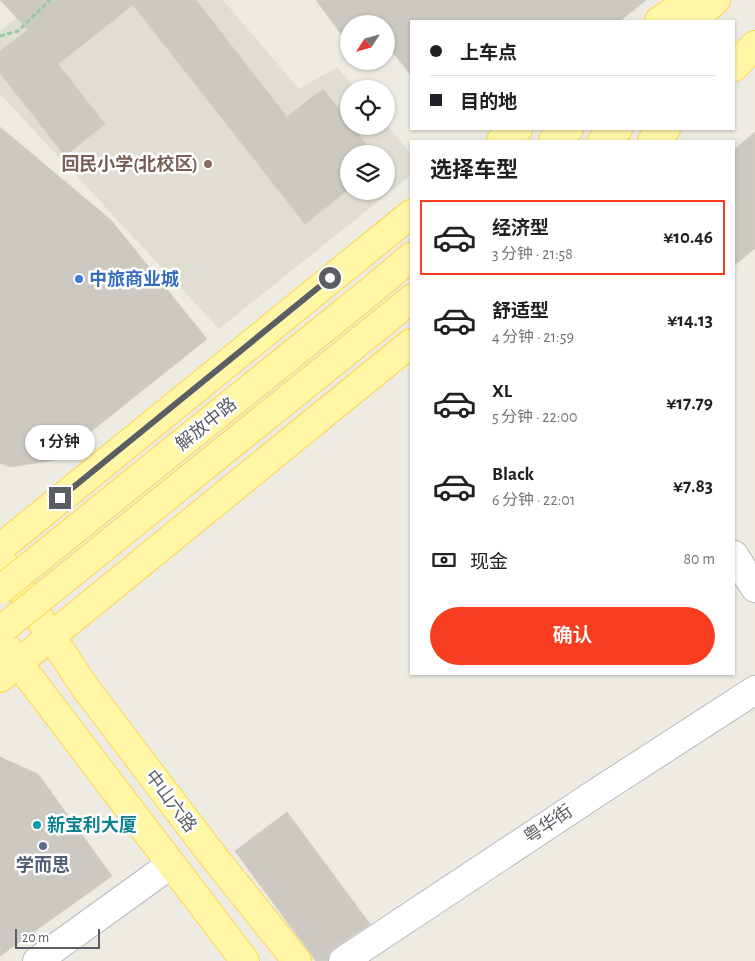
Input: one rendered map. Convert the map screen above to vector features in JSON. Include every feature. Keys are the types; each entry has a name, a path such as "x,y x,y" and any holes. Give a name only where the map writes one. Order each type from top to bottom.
{"main road":[{"path":"660,20 690,0"},
{"path":"693,20 716,0"},
{"path":"735,40 755,26"},
{"path":"735,66 755,45"},
{"path":"503,140 517,130"},
{"path":"554,140 567,130"},
{"path":"603,140 617,130"},
{"path":"653,140 665,130"},
{"path":"0,548 410,215"},
{"name":"解放中路","path":"0,590 410,259"},
{"name":"解放中路","path":"2,632 410,300"},
{"path":"10,670 410,344"},
{"name":"中山六路","path":"0,558 84,686 213,856 297,961"},
{"path":"2,632 10,670 170,865 245,961"}],"street":[{"path":"735,557 755,588"},
{"name":"粤华街","path":"343,961 593,794 755,690"},
{"path":"37,961 170,865"}],"path":[{"path":"0,36 18,31 50,0"}],"shaded area":[{"name":"回民小学(北校区)","path":"38,0 223,0 299,89 337,67 348,80 340,80 340,135 395,135 410,153 410,176 395,188 395,145 340,145 340,200 380,200 219,329 0,94 0,31"}],"building":[{"path":"0,0 196,0 287,117 323,89 340,111 340,135 359,135 367,145 340,145 340,196 305,224 133,5 58,64 105,124 65,156 0,73 0,51 28,30"},
{"path":"316,0 646,0 621,20 410,20 410,74 395,55 395,15 340,15 340,33"},
{"name":"中旅商业城","path":"0,127 111,220 207,339 55,460 10,467 0,463"},
{"path":"755,132 755,248 735,265 735,149"},
{"name":"新宝利大厦","path":"0,757 38,774 112,876 0,956"},
{"path":"287,812 370,924 334,948 329,954 328,961 316,961 235,851"}],"place":[{"name":"回民小学(北校区)","path":"208,164"},
{"name":"中旅商业城","path":"79,279"},
{"name":"新宝利大厦","path":"37,825"},
{"name":"学而思","path":"43,846"}],"route":[{"path":"60,498 330,278"}]}
